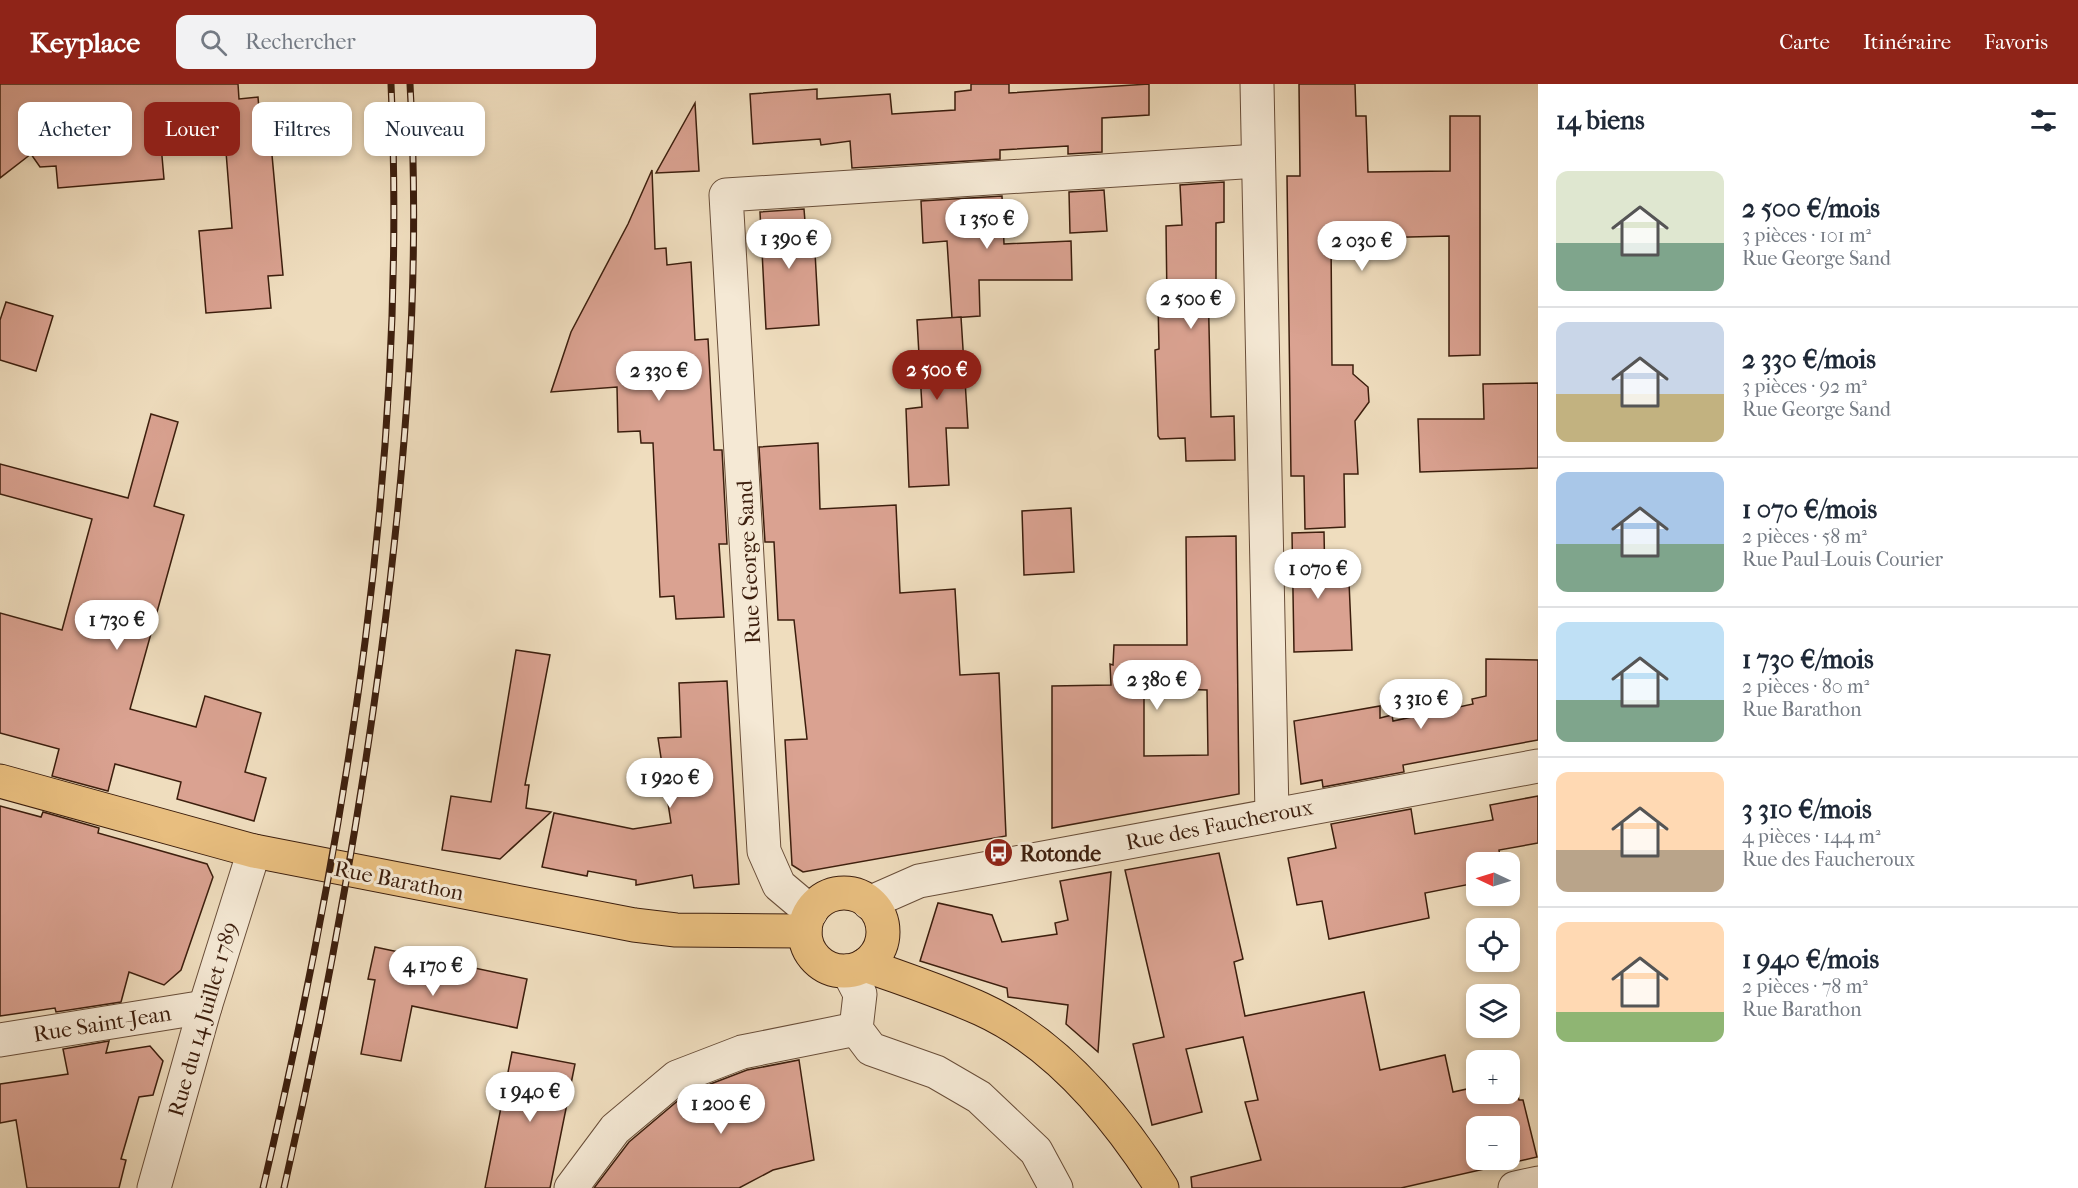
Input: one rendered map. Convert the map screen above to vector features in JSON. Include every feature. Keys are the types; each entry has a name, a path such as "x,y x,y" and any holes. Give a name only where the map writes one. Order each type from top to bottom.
{"main road":[{"name":"Rue Barathon","path":"0,781 254,851 634,925 676,930 808,922"},
{"path":"856,968 877,952 882,935 882,923 869,903 857,896 844,894 831,896 819,902 808,922 807,944 818,961 835,970 856,968 983,1010 1028,1038 1071,1071 1139,1151 1162,1188"}],"street":[{"path":"1257,84 1272,814"},
{"name":"Rue George Sand","path":"808,922 778,885 764,851 726,195 1258,161"},
{"name":"Rue des Faucheroux","path":"869,903 919,881 1538,766"},
{"name":"Rue du 14 Juillet 1789","path":"154,1188 205,1007 254,851"},
{"path":"856,968 860,993 856,1029 871,1049 936,1072 979,1097 1036,1151 1056,1188"},
{"name":"Rue Saint-Jean","path":"0,1040 205,1007"},
{"path":"571,1188 615,1129 677,1077 742,1052 856,1029"},
{"path":"1515,1188 1538,1183"}],"building":[{"path":"0,84 238,84 239,99 258,97 258,102 252,102 252,156 272,156 283,275 268,276 271,308 206,313 199,231 232,228 226,156 240,156 240,102 144,102 144,156 162,156 164,179 58,188 56,166 40,167 32,156 132,156 132,102 18,102 18,156 28,156 0,178"},
{"path":"971,84 1009,84 1009,93 1149,84 1149,115 1102,118 1102,152 1068,154 1068,146 1000,150 1000,159 852,168 850,141 821,145 820,139 753,144 750,94 817,89 817,99 890,94 892,114 955,110 955,92 971,90"},
{"path":"1299,84 1355,84 1356,116 1366,116 1368,172 1450,171 1450,116 1480,116 1480,355 1449,356 1449,236 1331,239 1332,365 1353,365 1353,374 1368,387 1369,402 1355,421 1358,474 1344,474 1345,527 1305,529 1304,476 1291,476 1287,176 1300,176"},
{"path":"695,103 699,171 656,173"},
{"path":"652,170 655,249 666,248 667,265 691,262 695,340 708,339 714,450 722,450 727,544 719,544 724,617 676,619 674,596 660,597 653,443 641,443 640,431 618,432 617,387 551,392 571,332 628,224"},
{"path":"1224,182 1224,222 1216,223 1216,281 1208,281 1211,417 1234,416 1235,460 1186,461 1185,438 1160,439 1158,436 1155,350 1159,349 1158,301 1167,301 1166,226 1182,225 1180,185"},
{"path":"1104,190 1107,231 1070,233 1069,192"},
{"path":"1002,196 1004,244 1071,241 1072,280 979,280 980,316 952,318 947,241 923,243 921,201"},
{"path":"804,209 806,234 814,234 819,325 766,329 760,212"},
{"path":"6,302 53,316 36,371 0,360 0,320"},
{"path":"961,317 968,428 946,428 949,485 909,487 906,409 922,407 917,320"},
{"path":"1538,383 1538,468 1420,472 1418,419 1484,419 1483,384"},
{"path":"151,414 178,422 154,506 184,515 130,709 196,727 205,696 261,713 245,772 266,778 254,821 177,799 181,782 115,764 108,791 52,776 59,749 0,733 0,613 62,630 92,519 0,494 0,464 128,498"},
{"path":"818,443 820,509 896,505 900,593 955,589 960,675 999,673 1006,836 803,872 792,865 785,740 807,739 794,620 778,620 774,542 765,542 759,447"},
{"path":"1071,508 1074,572 1024,575 1022,511"},
{"path":"1324,532 1325,583 1349,582 1352,650 1294,652 1292,533"},
{"path":"1236,536 1239,794 1052,828 1052,686 1111,685 1110,664 1113,665 1114,645 1187,645 1186,537","holes":["1144,688 1207,690 1208,755 1144,756"]},
{"path":"516,650 550,655 525,785 529,785 526,808 551,812 500,859 442,850 451,796 491,802"},
{"path":"1486,659 1538,660 1538,740 1403,765 1404,772 1323,787 1322,780 1301,784 1294,721 1380,706 1380,718 1392,715 1393,721 1473,704 1472,699 1486,696"},
{"path":"727,681 739,884 694,888 692,875 636,885 636,880 588,871 587,876 542,867 554,813 633,829 671,823 658,738 681,737 679,683"},
{"path":"1538,796 1538,843 1499,850 1499,852 1466,852 1466,885 1425,893 1429,918 1329,939 1322,901 1297,905 1288,858 1336,848 1331,824 1411,809 1415,834 1493,820 1490,805"},
{"path":"0,806 41,817 43,812 99,828 98,833 207,864 213,877 181,970 164,985 129,972 121,1002 56,1012 55,1008 0,1016"},
{"path":"1219,853 1243,959 1234,962 1245,1016 1364,992 1380,1070 1445,1055 1453,1092 1466,1089 1466,1104 1520,1104 1520,1100 1523,1100 1537,1157 1520,1161 1520,1116 1466,1116 1466,1170 1480,1170 1401,1188 1192,1188 1191,1177 1261,1160 1245,1102 1258,1100 1243,1037 1186,1049 1202,1112 1152,1125 1133,1044 1164,1037 1125,870"},
{"path":"1111,872 1098,1052 1066,1024 1068,1005 1008,997 1007,988 920,961 938,903 992,915 1002,942 1057,934 1055,923 1068,920 1060,881"},
{"path":"375,947 527,979 517,1028 412,1006 401,1061 361,1054 375,980 368,979"},
{"path":"109,1041 106,1053 150,1046 163,1061 153,1095 139,1097 121,1159 126,1160 119,1188 27,1188 16,1120 0,1123 0,1084 68,1074 63,1049"},
{"path":"512,1052 575,1064 550,1188 485,1188"},
{"path":"799,1060 814,1160 773,1170 739,1188 594,1188 629,1142 687,1093 747,1070"}],"railway":[{"path":"263,1188 294,1052 321,916 345,778 365,640 380,501 390,362 394,223 391,84"},
{"path":"284,1188 313,1055 351,855 390,583 404,441 412,298 414,227 410,84"}],"place":[{"name":"Rotonde","path":"999,853"}]}
